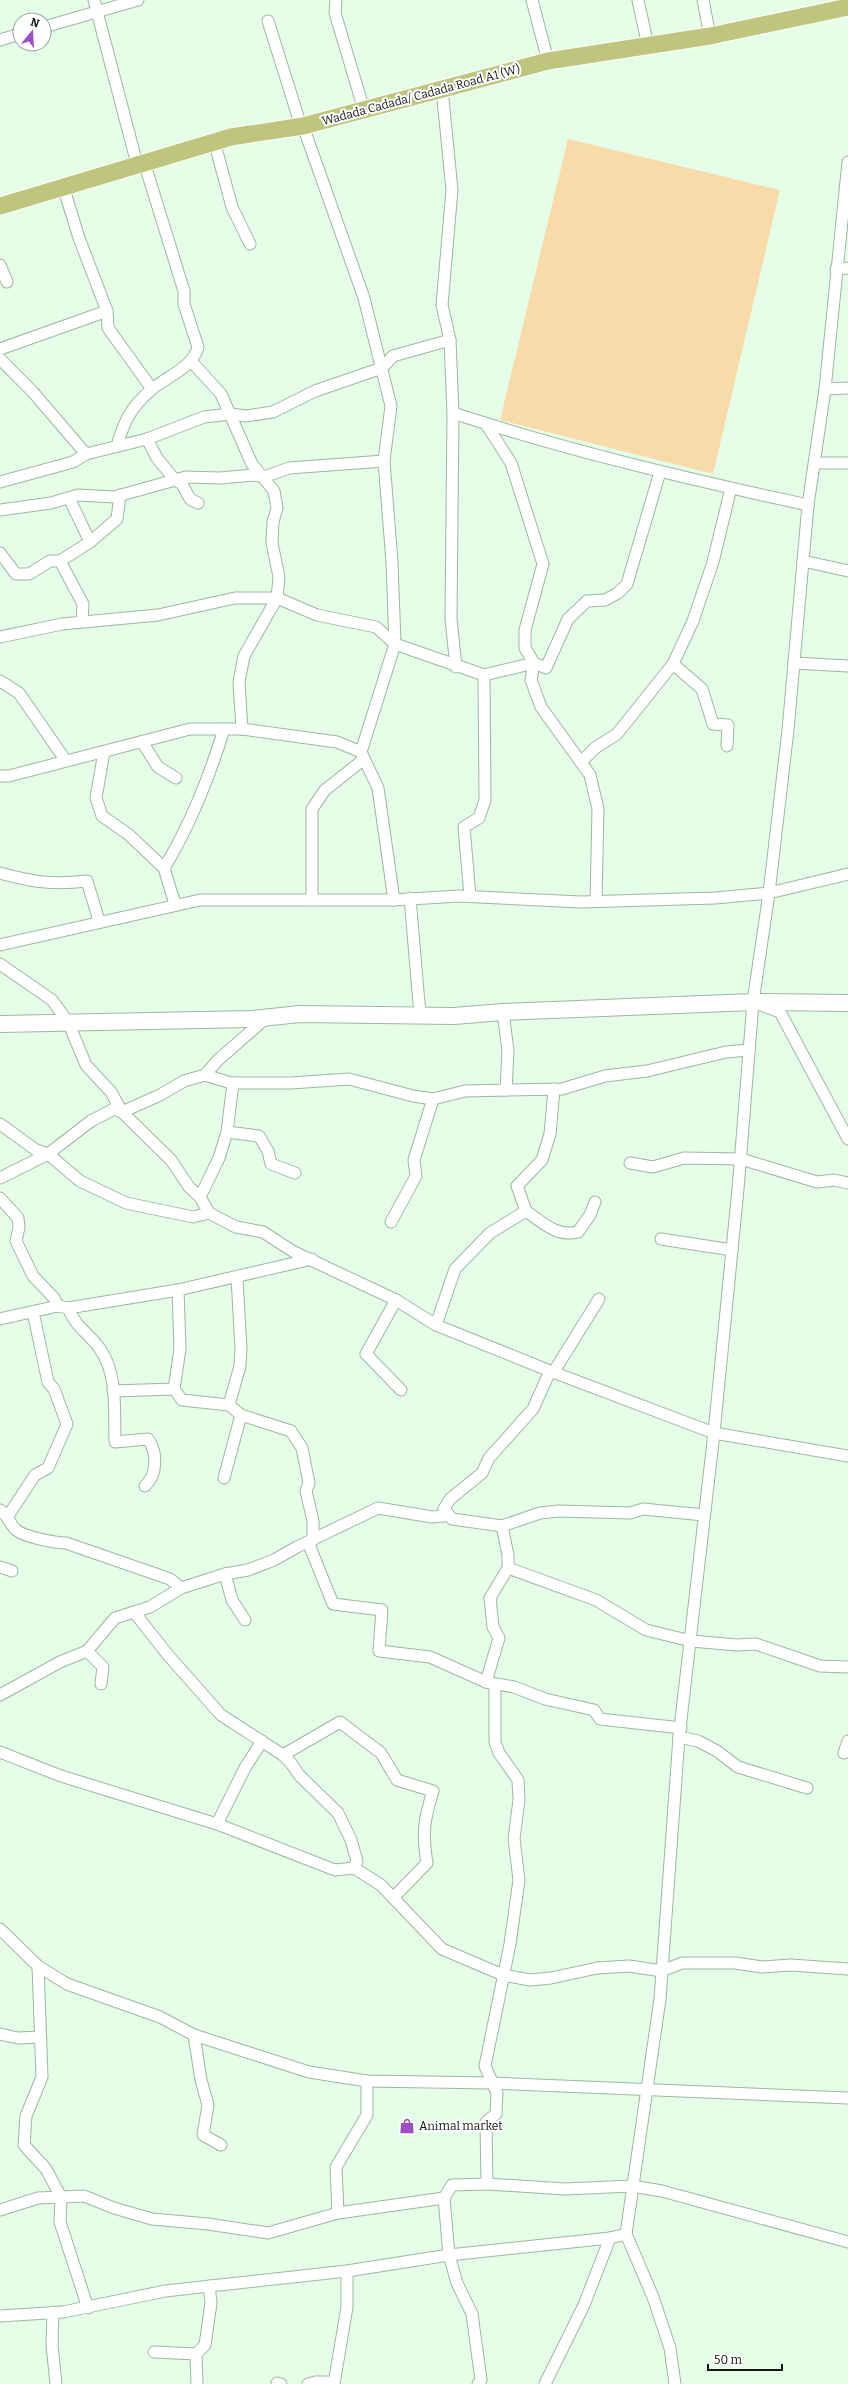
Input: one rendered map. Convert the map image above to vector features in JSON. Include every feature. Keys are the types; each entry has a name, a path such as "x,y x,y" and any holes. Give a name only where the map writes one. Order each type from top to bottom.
{"main road":[{"name":"Wadada Cadada/ Cadada Road A1 (W)","path":"0,206 214,141 302,126 548,61 710,36 848,7"}],"street":[{"path":"94,0 140,163 184,291 184,304 198,342 197,352 191,361 152,389 125,419 117,446"},
{"path":"52,25 138,0"},
{"path":"336,0 335,13 364,110"},
{"path":"532,0 548,61"},
{"path":"638,0 648,46"},
{"path":"703,0 710,36"},
{"path":"268,21 302,126 364,298 391,406 384,461 392,562 395,644 362,756 325,790 312,809 312,900"},
{"path":"0,40 12,36"},
{"path":"442,89 452,190 442,304 450,340 453,413 451,619 456,667"},
{"path":"214,141 232,208 250,244"},
{"path":"675,2384 670,2348 653,2297 626,2234 662,1971 680,1732 714,1434 741,1159 753,1002 769,893 794,663 808,505 825,389 848,162"},
{"path":"63,186 79,238 107,311 108,328 152,389"},
{"path":"0,265 7,282"},
{"path":"836,269 848,268"},
{"path":"0,349 107,311"},
{"path":"0,482 73,462 86,454 147,439 204,416 230,414 246,416 273,412 315,391 382,368 393,356 450,340"},
{"path":"0,359 32,391 86,454"},
{"path":"191,361 221,394 252,464 274,491 277,508 273,522 272,542 279,577 277,598 244,656 239,682 242,729"},
{"path":"825,389 848,388"},
{"path":"453,413 557,446 660,472 808,505"},
{"path":"486,424 511,463 543,564 525,630 525,648 534,663 531,680 541,707 590,775 598,809 596,901"},
{"path":"147,439 157,458 175,480 182,484 190,499 198,503"},
{"path":"0,510 24,505 52,503 78,495 120,495 186,477 220,478 254,475 264,477 289,468 384,461"},
{"path":"815,463 848,463"},
{"path":"0,637 62,624 158,615 235,598 277,598 317,615 376,627 395,644 456,667 484,675 534,663 546,668 568,619 587,601 605,600 618,593 627,584 660,472"},
{"path":"580,762 595,748 618,734 673,664 694,621 713,562 731,488"},
{"path":"0,553 16,574 29,574 50,560 60,561 90,542 117,520 120,495"},
{"path":"69,498 90,542"},
{"path":"60,561 84,604 82,622"},
{"path":"803,561 848,572"},
{"path":"794,663 848,666"},
{"path":"673,664 702,689 713,724 728,725 727,746"},
{"path":"470,896 464,827 479,818 485,800 484,675"},
{"path":"0,682 19,693 66,761"},
{"path":"164,868 184,836 207,782 224,729"},
{"path":"0,776 9,776 190,730 242,729 337,742 362,756 378,788 394,900"},
{"path":"142,742 158,767 176,778"},
{"path":"104,752 96,798 102,816 128,834 164,868 175,904"},
{"path":"0,873 18,879 56,884 87,880 99,921"},
{"path":"0,945 99,921 200,900 394,900 470,896 596,901 715,898 769,893 848,874"},
{"path":"410,898 420,1015"},
{"path":"0,964 52,1000 68,1022 86,1065 111,1092 122,1112 171,1160 189,1187 200,1197 209,1213 236,1227 263,1232 294,1252 312,1259 396,1300 436,1326 714,1434 848,1456"},
{"path":"753,1002 780,1012 848,1139"},
{"path":"0,1024 266,1017 300,1014 454,1016 503,1012 753,1002 848,1003"},
{"path":"503,1012 508,1051 506,1090"},
{"path":"205,1075 223,1055 266,1017"},
{"path":"0,1178 48,1154 91,1121 114,1109 122,1112 160,1095 184,1081 205,1075 233,1082 299,1082 349,1079 413,1096 433,1099 465,1091 562,1089 605,1076 647,1071 726,1052 749,1050"},
{"path":"200,1197 219,1158 226,1132 233,1082"},
{"path":"554,1089 550,1134 542,1160 517,1186 526,1211 550,1229 566,1235 578,1232 590,1215 595,1202"},
{"path":"392,1222 416,1176 414,1160 433,1099"},
{"path":"0,1124 36,1150 48,1154 80,1181 126,1203 193,1217 209,1213"},
{"path":"226,1132 259,1136 268,1152 271,1164 295,1173"},
{"path":"630,1163 653,1168 684,1158 741,1159 817,1182 834,1180 848,1183"},
{"path":"0,1198 18,1218 19,1226 16,1241 33,1276 63,1307 74,1323 99,1348 109,1364 113,1391 115,1442 148,1439 154,1446 155,1465 151,1480 145,1486"},
{"path":"436,1326 455,1269 490,1233 526,1211"},
{"path":"661,1239 732,1250"},
{"path":"0,1318 178,1290 237,1278 312,1259"},
{"path":"229,1405 240,1366 241,1348 237,1278"},
{"path":"178,1290 180,1349 174,1389 182,1400 229,1405 241,1415 291,1431 302,1448 309,1483 306,1491 313,1521 310,1541 333,1604 382,1610 379,1651 430,1657 491,1683 514,1687 545,1699 594,1710 600,1719 680,1732 717,1751 738,1767 807,1788"},
{"path":"0,1695 60,1662 87,1651 116,1618 150,1607 181,1588 225,1574 248,1570 274,1560 378,1508 432,1517 444,1516 444,1509 450,1499 482,1473 496,1449 522,1424 533,1409 552,1372 599,1299"},
{"path":"396,1300 366,1354 400,1390"},
{"path":"33,1312 48,1382 54,1388 67,1424 48,1468 35,1475 4,1513 16,1530 52,1543 66,1543 170,1579 181,1588"},
{"path":"113,1391 174,1389"},
{"path":"224,1478 241,1415"},
{"path":"444,1509 452,1519 502,1526 540,1513 558,1511 630,1513 643,1509 704,1515"},
{"path":"487,2184 486,2122 496,2114 496,2093 485,2066 519,1880 514,1839 519,1800 518,1780 499,1753 495,1742 491,1683 500,1638 493,1628 490,1598 508,1568 508,1555 502,1526"},
{"path":"0,1567 12,1571"},
{"path":"508,1568 596,1600 646,1630 691,1641 737,1645 756,1644 820,1666 848,1667"},
{"path":"225,1574 232,1600 245,1620"},
{"path":"134,1612 221,1715 283,1755 299,1775 338,1813 351,1840 357,1861 354,1868"},
{"path":"87,1651 103,1668 101,1684"},
{"path":"283,1755 340,1722 381,1753 397,1780 433,1791 425,1816 422,1837 427,1863 393,1898"},
{"path":"217,1824 235,1786 262,1741"},
{"path":"844,1753 848,1742"},
{"path":"0,1752 61,1776 217,1824 335,1870 354,1868 381,1885 442,1949 502,1975 530,1980 551,1978 597,1968 629,1966 662,1971 682,1963 735,1963 762,1968 791,1965 848,1969"},
{"path":"0,1929 38,1966 67,1984 160,2017 194,2035 309,2072 367,2081 491,2083 848,2098"},
{"path":"38,1966 42,2077 26,2116 24,2145 46,2169 61,2197 60,2222 88,2308"},
{"path":"0,2034 18,2038 41,2037"},
{"path":"194,2035 201,2080 208,2105 203,2135 221,2145"},
{"path":"338,2213 336,2167 367,2115 367,2081"},
{"path":"478,2384 480,2380 472,2314 457,2283 449,2255 444,2198 452,2185 487,2184 565,2189 632,2186 670,2192 848,2242"},
{"path":"0,2209 38,2198 84,2196 114,2208 152,2219 208,2224 268,2234 338,2213 444,2198"},
{"path":"0,2316 88,2308 103,2302 209,2286 347,2271 449,2255 610,2238 626,2234"},
{"path":"545,2384 584,2305 610,2238"},
{"path":"308,2384 315,2382 334,2383 347,2307 347,2271"},
{"path":"197,2384 196,2354 205,2345 211,2303 209,2286"},
{"path":"53,2312 52,2345 56,2384"},
{"path":"154,2352 196,2354"}],"shaded area":[{"path":"568,139 780,190 713,474 500,420"}],"place":[{"name":"Animal market","path":"407,2126"}]}
